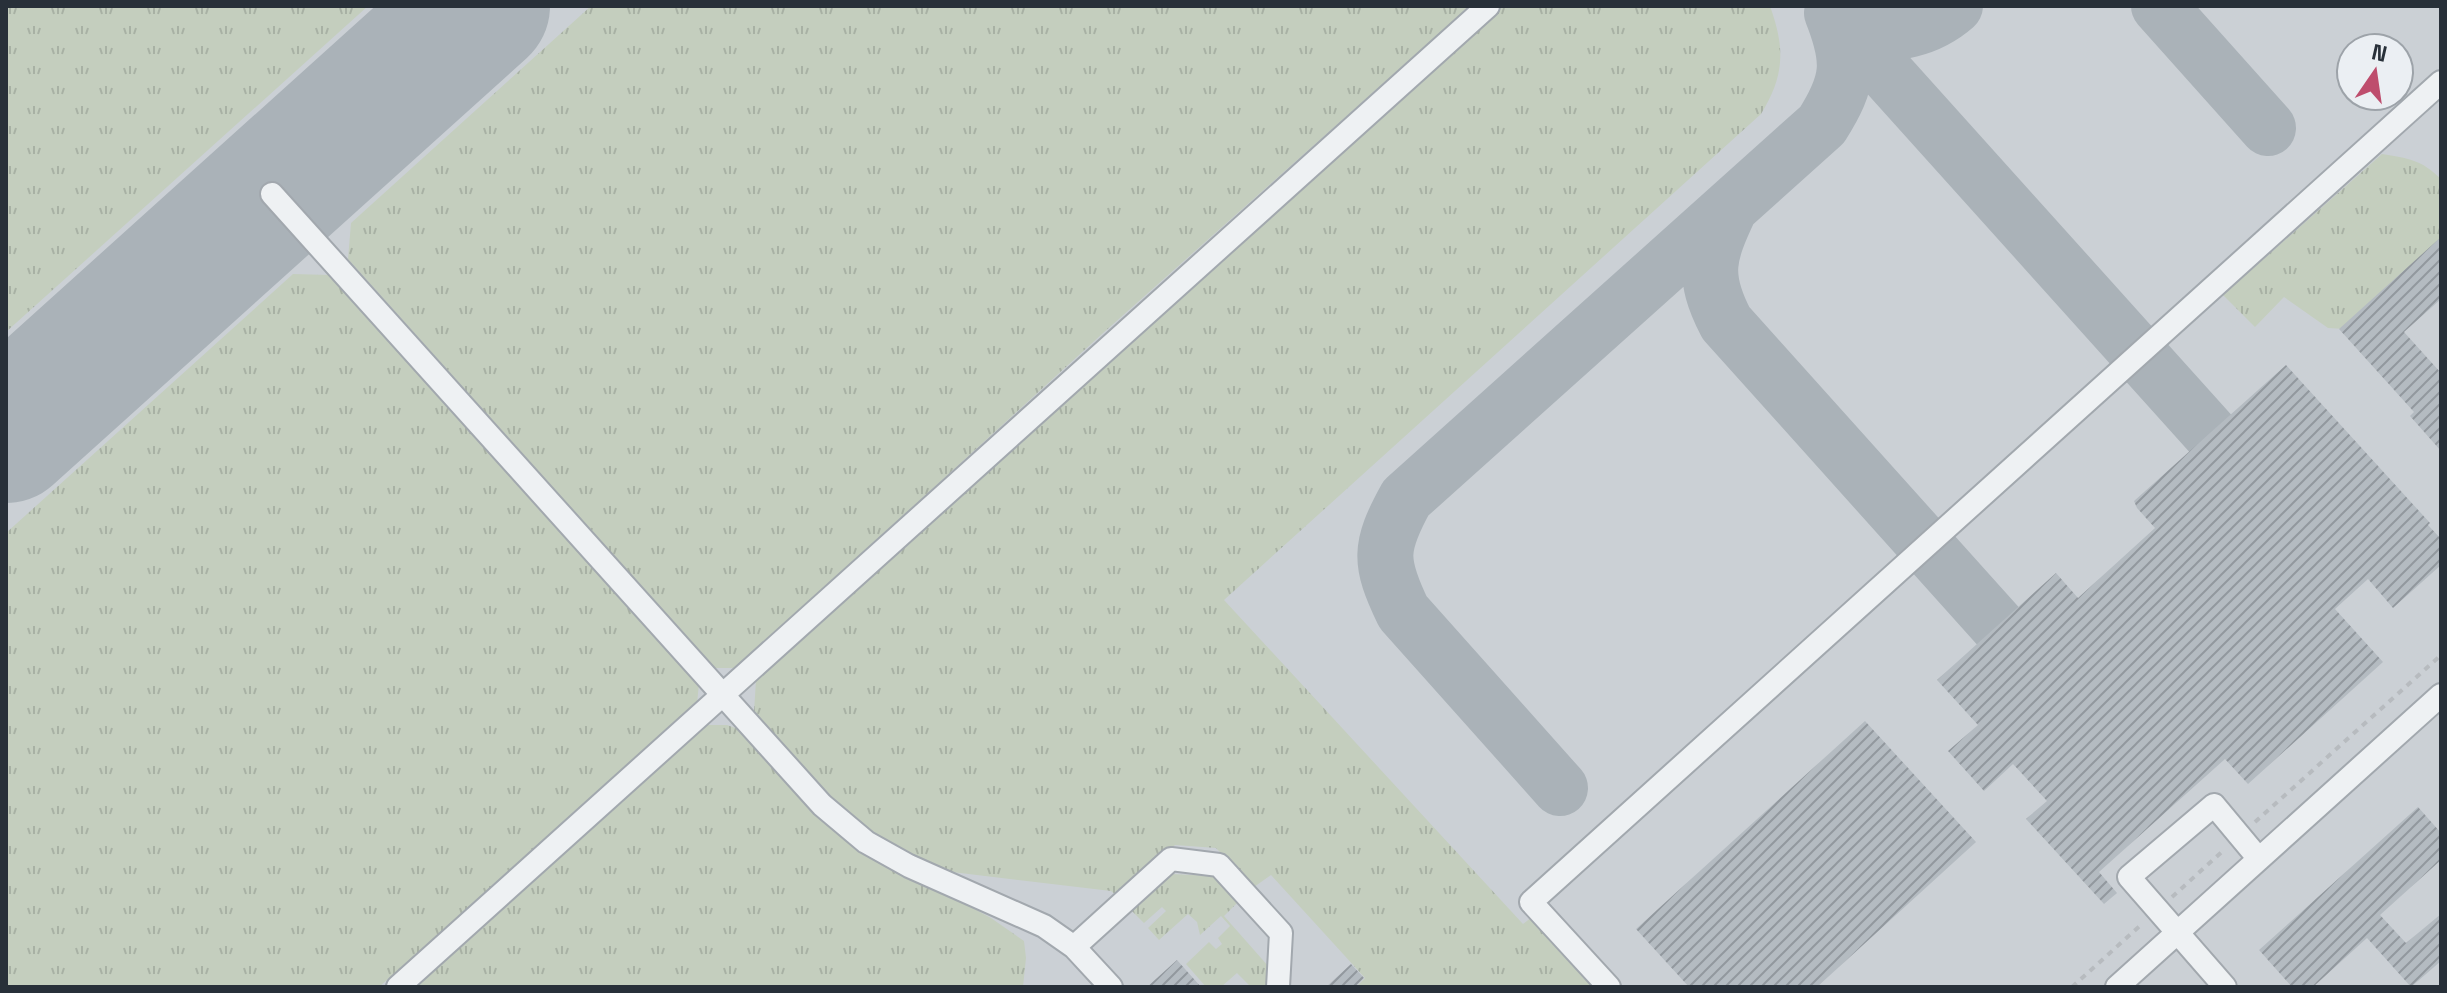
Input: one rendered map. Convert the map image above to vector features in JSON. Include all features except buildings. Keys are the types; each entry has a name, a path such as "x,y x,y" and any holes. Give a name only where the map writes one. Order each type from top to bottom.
{"lane":[{"path":"398,987 1488,6"},
{"path":"1609,987 1531,902 2441,82"},
{"path":"272,194 822,805 866,842 909,866 1044,926 1074,947 1100,983"},
{"path":"2117,987 2441,695"},
{"path":"2225,987 2129,877 2214,805 2259,859"},
{"path":"1074,947 1171,859 1219,865 1281,933 1278,987"}],"shaded area":[{"path":"6,6 2441,6 2441,987 6,987"}],"green space":[{"path":"6,6 368,6 6,332"},
{"path":"591,6 1470,6 1102,334 736,668 714,668 348,259 351,223"},
{"path":"1502,6 1770,6 1780,48 1775,87 1761,114 1224,600 1523,924 1532,917 1595,987 1356,987 1365,978 1271,875 1254,887 1216,848 1175,845 1116,895 1111,891 952,872 918,858 856,820 754,712 756,680"},
{"path":"2382,154 2414,161 2441,179 2441,246 2345,329 2328,328 2284,297 2255,327 2223,295"},
{"path":"293,274 330,275 699,683 697,704 379,987 6,987 6,533"},
{"path":"705,725 727,725 741,730 847,839 867,855 991,918 1024,941 1023,987 410,987"},
{"path":"1171,874 1214,876 1238,902 1224,916 1269,967 1268,987 1251,987 1237,973 1221,987 1206,987 1186,964 1209,942 1216,949 1222,944 1218,938 1230,926 1221,916 1200,935 1197,922 1188,914 1159,940 1148,928 1166,911 1162,907 1144,923 1131,910"}],"taxiway":[{"path":"1832,13 1860,28 1898,32 1922,26 1955,6"},
{"path":"2159,6 2268,128"},
{"path":"1560,788 1403,612 1386,567 1385,555 1391,529 1406,498 1822,125 1838,96 1845,70 1845,58 1832,13"},
{"path":"1835,16 2210,433"},
{"path":"1730,208 1712,252 1710,265 1713,291 1726,323 1998,626"}],"runway":[{"path":"6,433 480,6"}]}
